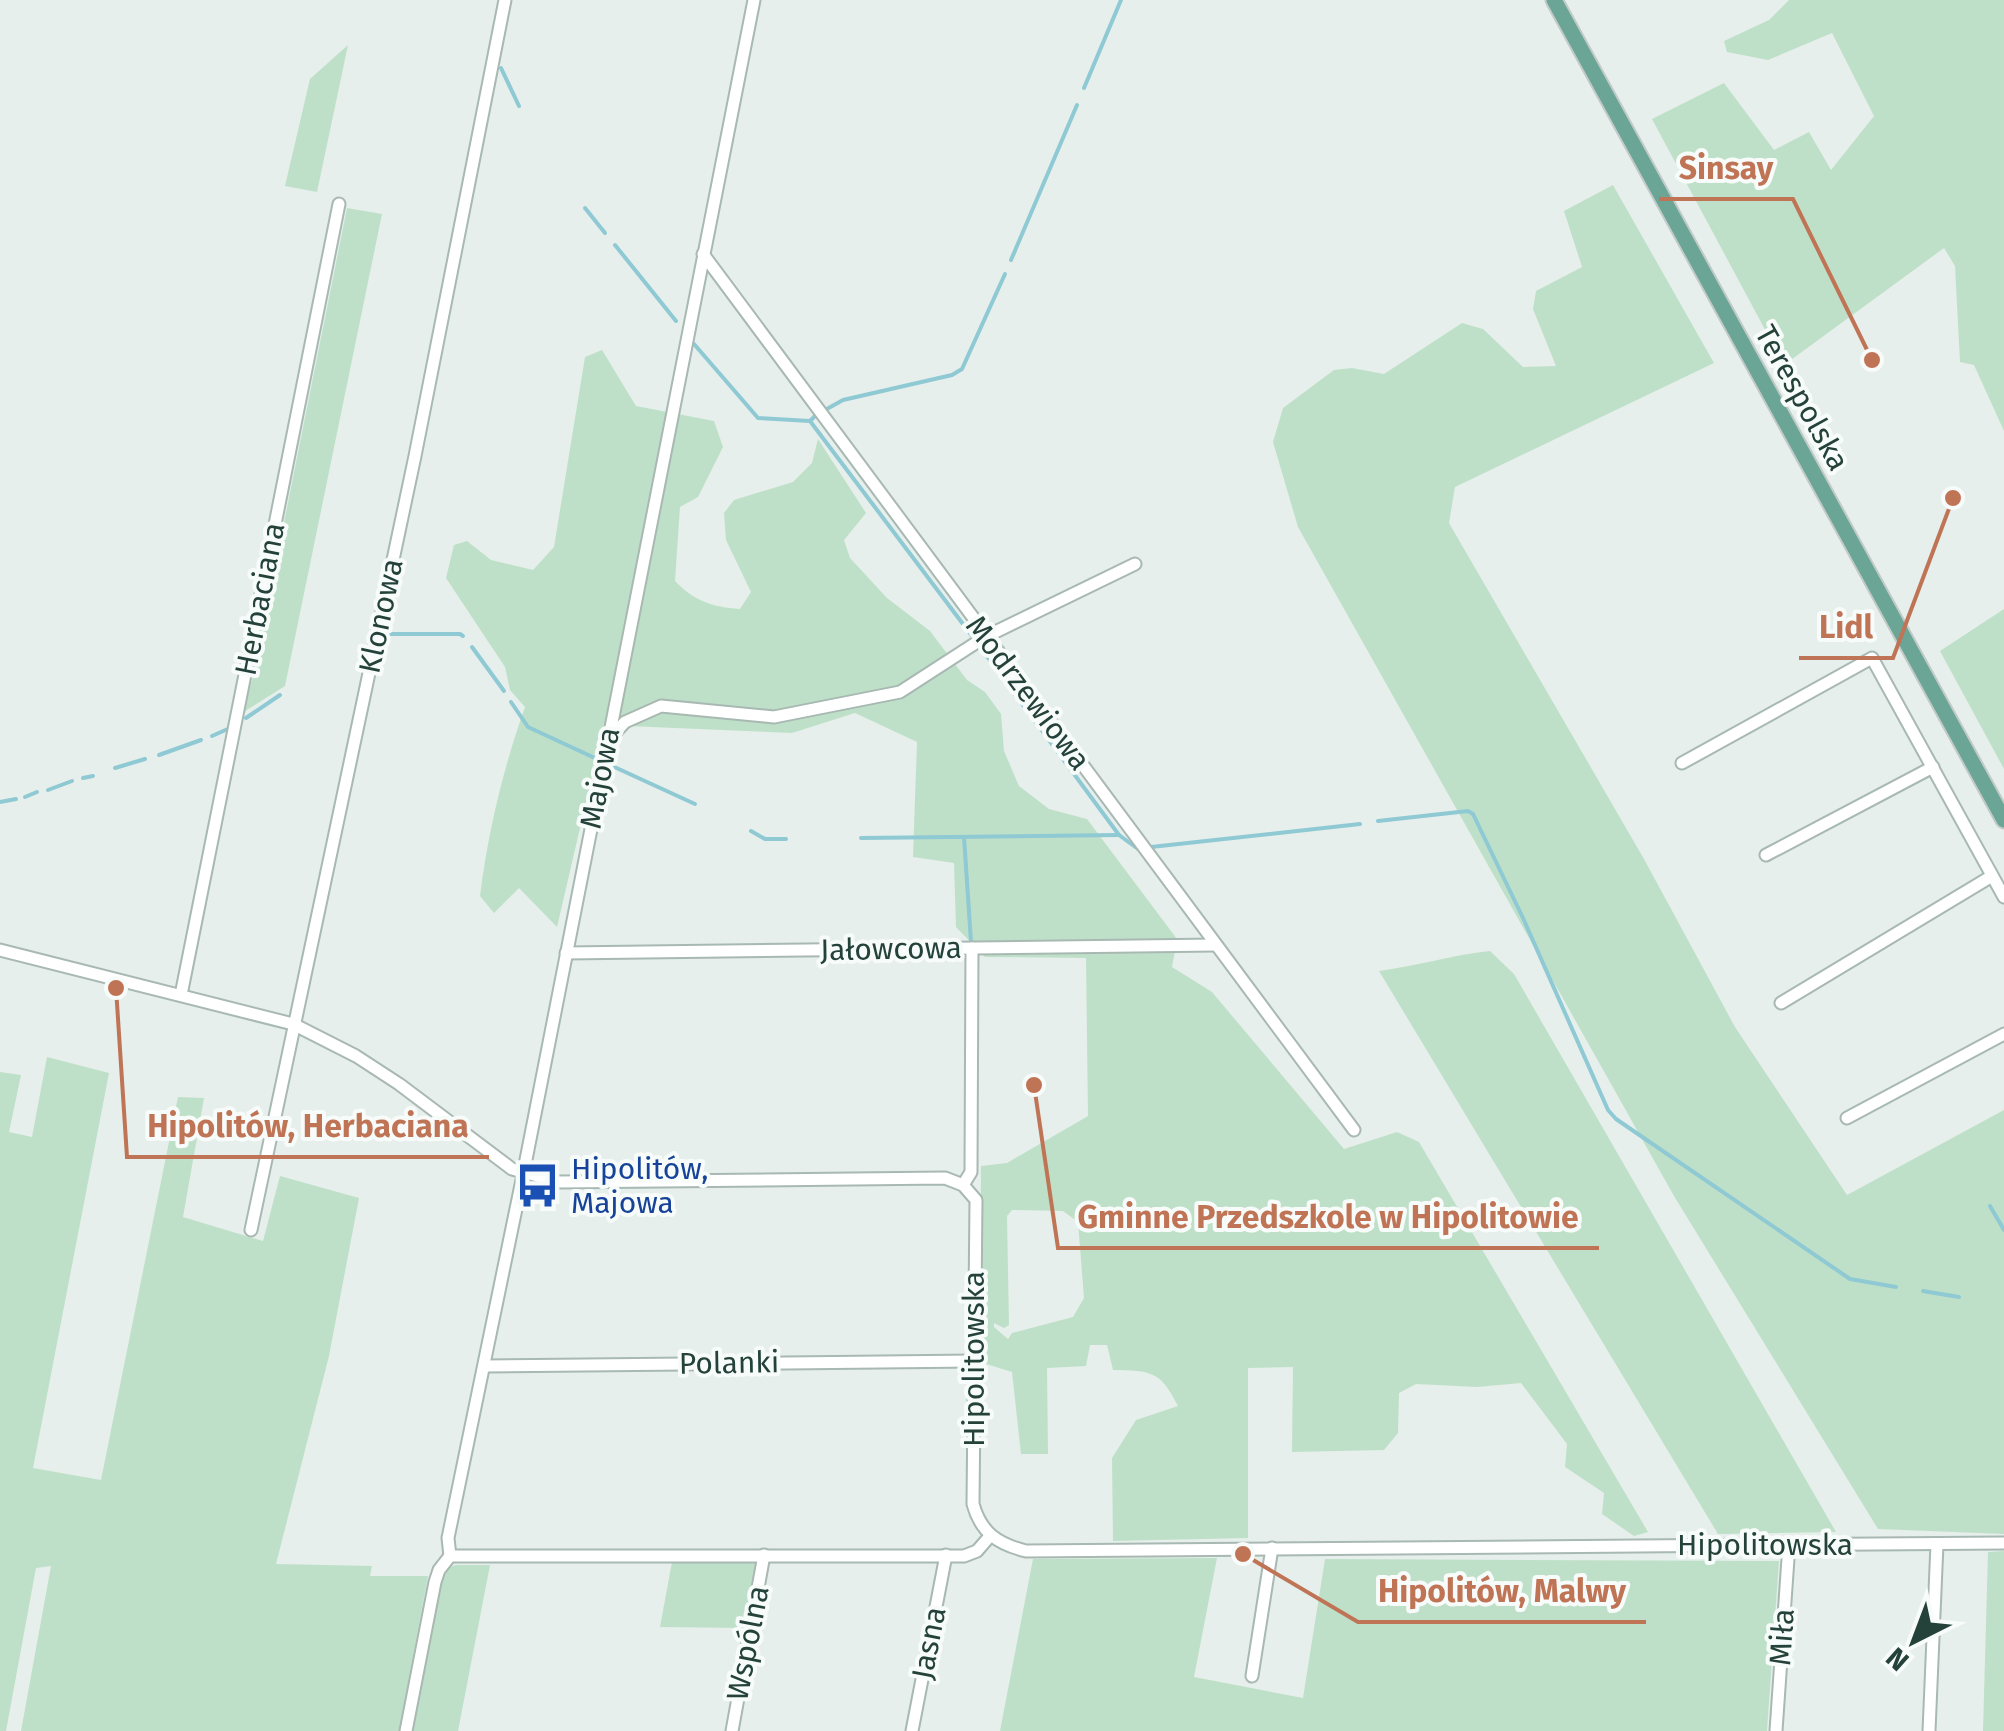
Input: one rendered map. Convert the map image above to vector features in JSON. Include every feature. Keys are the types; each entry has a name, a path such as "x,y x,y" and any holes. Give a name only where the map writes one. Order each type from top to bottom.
{"main road":[{"name":"Terespolska","path":"1554,0 2004,820"}],"street":[{"name":"Klonowa","path":"251,1230 415,456 504,0"},
{"name":"Majowa","path":"406,1731 435,1582 450,1556 448,1538 754,0"},
{"name":"Herbaciana","path":"181,994 339,204"},
{"name":"Modrzewiowa","path":"703,254 1354,1130"},
{"path":"606,742 625,722 661,706 774,716 900,692 986,637 1135,564"},
{"path":"1682,763 1872,658 2004,897"},
{"path":"1766,855 1933,767"},
{"path":"1781,1003 1992,876"},
{"name":"Jałowcowa","path":"566,953 1216,945"},
{"path":"0,950 293,1024 356,1056 523,1175 559,1182 945,1178 963,1185 971,1172 972,948"},
{"path":"1846,1118 2004,1034"},
{"name":"Hipolitowska","path":"963,1185 976,1200 973,1504 979,1524 990,1536 1010,1547 1026,1551 2004,1543"},
{"name":"Polanki","path":"484,1366 975,1360"},
{"path":"450,1556 969,1556 990,1536"},
{"name":"Miła","path":"1776,1731 1789,1544"},
{"path":"1929,1731 1936,1544"},
{"path":"1252,1676 1272,1548"},
{"name":"Wspólna","path":"732,1731 764,1555"},
{"name":"Jasna","path":"912,1731 946,1555"}],"green space":[{"path":"1789,0 2004,0 2004,431 1974,365 1960,362 1955,266 1944,248 1784,365 1652,119 1724,83 1774,150 1809,132 1831,170 1874,116 1832,33 1768,60 1727,52 1724,41 1769,20"},
{"path":"348,45 317,192 285,186 310,79"},
{"path":"1613,185 1714,363 1455,487 1449,523 1644,859 1735,1027 1847,1195 2004,1110 2004,1534 1878,1529 1674,1196 1298,527 1273,442 1283,408 1334,370 1352,368 1384,374 1462,323 1483,329 1523,367 1556,366 1533,309 1536,291 1582,267 1564,211"},
{"path":"347,208 382,214 285,686 242,713 253,677"},
{"path":"602,350 636,406 714,421 723,447 698,497 680,507 675,581 704,602 740,609 751,592 726,540 724,513 734,500 793,482 812,463 818,439 866,513 844,540 850,558 887,598 930,631 967,680 985,692 1001,714 1004,751 1019,786 1049,809 1087,819 1177,939 1172,967 1212,992 1344,1149 1397,1132 1419,1142 1648,1532 1634,1536 1602,1514 1604,1493 1565,1467 1567,1444 1521,1383 1477,1387 1416,1384 1399,1393 1398,1433 1384,1450 1292,1452 1293,1367 1248,1368 1248,1538 1113,1541 1112,1458 1136,1420 1178,1406 1166,1385 1153,1375 1113,1370 1107,1345 1090,1345 1086,1366 1047,1368 1048,1454 1021,1454 1012,1372 980,1362 981,1166 1007,1163 1088,1116 1086,958 985,957 956,927 954,863 913,857 917,742 855,713 792,733 604,725 557,927 519,888 494,913 480,896 483,872 503,777 525,707 510,690 505,667 446,578 454,545 467,541 491,560 533,570 554,547 585,357","holes":["1012,1210 1063,1211 1078,1222 1084,1298 1073,1317 1012,1333 1008,1339 994,1327 994,1323 1004,1328 1009,1325 1007,1216"]},
{"path":"2004,609 2004,769 1940,651"},
{"path":"1490,951 1514,974 1836,1532 1718,1534 1379,971"},
{"path":"47,1057 109,1073 33,1468 101,1480 178,1097 204,1098 183,1217 263,1241 280,1176 359,1198 329,1356 276,1564 372,1566 370,1576 428,1576 399,1731 21,1731 51,1566 36,1568 6,1731 0,1731 0,1072 21,1075 9,1132 32,1137"},
{"path":"2004,1551 2004,1731 1983,1731 1988,1552"},
{"path":"1217,1558 1194,1677 1303,1698 1325,1559 1779,1561 1767,1731 1000,1731 1033,1559"},
{"path":"672,1562 756,1562 744,1628 660,1627"},
{"path":"490,1565 458,1731 413,1731 442,1581 447,1568"}],"waterway":[{"path":"1084,88 1121,0"},
{"path":"501,68 519,106"},
{"path":"1011,260 1077,105"},
{"path":"585,208 605,233"},
{"path":"615,245 676,321"},
{"path":"825,410 843,400 952,375 962,369 1005,274"},
{"path":"694,344 758,418 810,421 815,416"},
{"path":"810,421 972,636"},
{"path":"386,634 463,636"},
{"path":"472,647 504,691"},
{"path":"981,648 1119,835 1138,849"},
{"path":"246,718 280,695"},
{"path":"511,702 528,727 597,759"},
{"path":"212,736 230,728"},
{"path":"159,755 201,740"},
{"path":"115,768 145,759"},
{"path":"610,765 695,804"},
{"path":"83,778 93,776"},
{"path":"48,790 72,781"},
{"path":"25,797 37,792"},
{"path":"0,802 16,799"},
{"path":"1378,821 1468,811 1473,814 1608,1110 1616,1119 1850,1279 1896,1287"},
{"path":"1151,847 1360,824"},
{"path":"751,831 765,839 786,839"},
{"path":"861,838 1119,835"},
{"path":"964,837 971,942"},
{"path":"1990,1206 2004,1230"},
{"path":"1923,1291 1959,1297"}],"place":[{"name":"Sinsay","path":"1872,360"},
{"name":"Lidl","path":"1953,498"},
{"name":"Hipolitów, Herbaciana","path":"116,988"},
{"name":"Gminne Przedszkole w Hipolitowie","path":"1034,1085"},
{"name":"Hipolitów, Majowa","path":"538,1186"},
{"name":"Hipolitów, Malwy","path":"1243,1554"}]}
